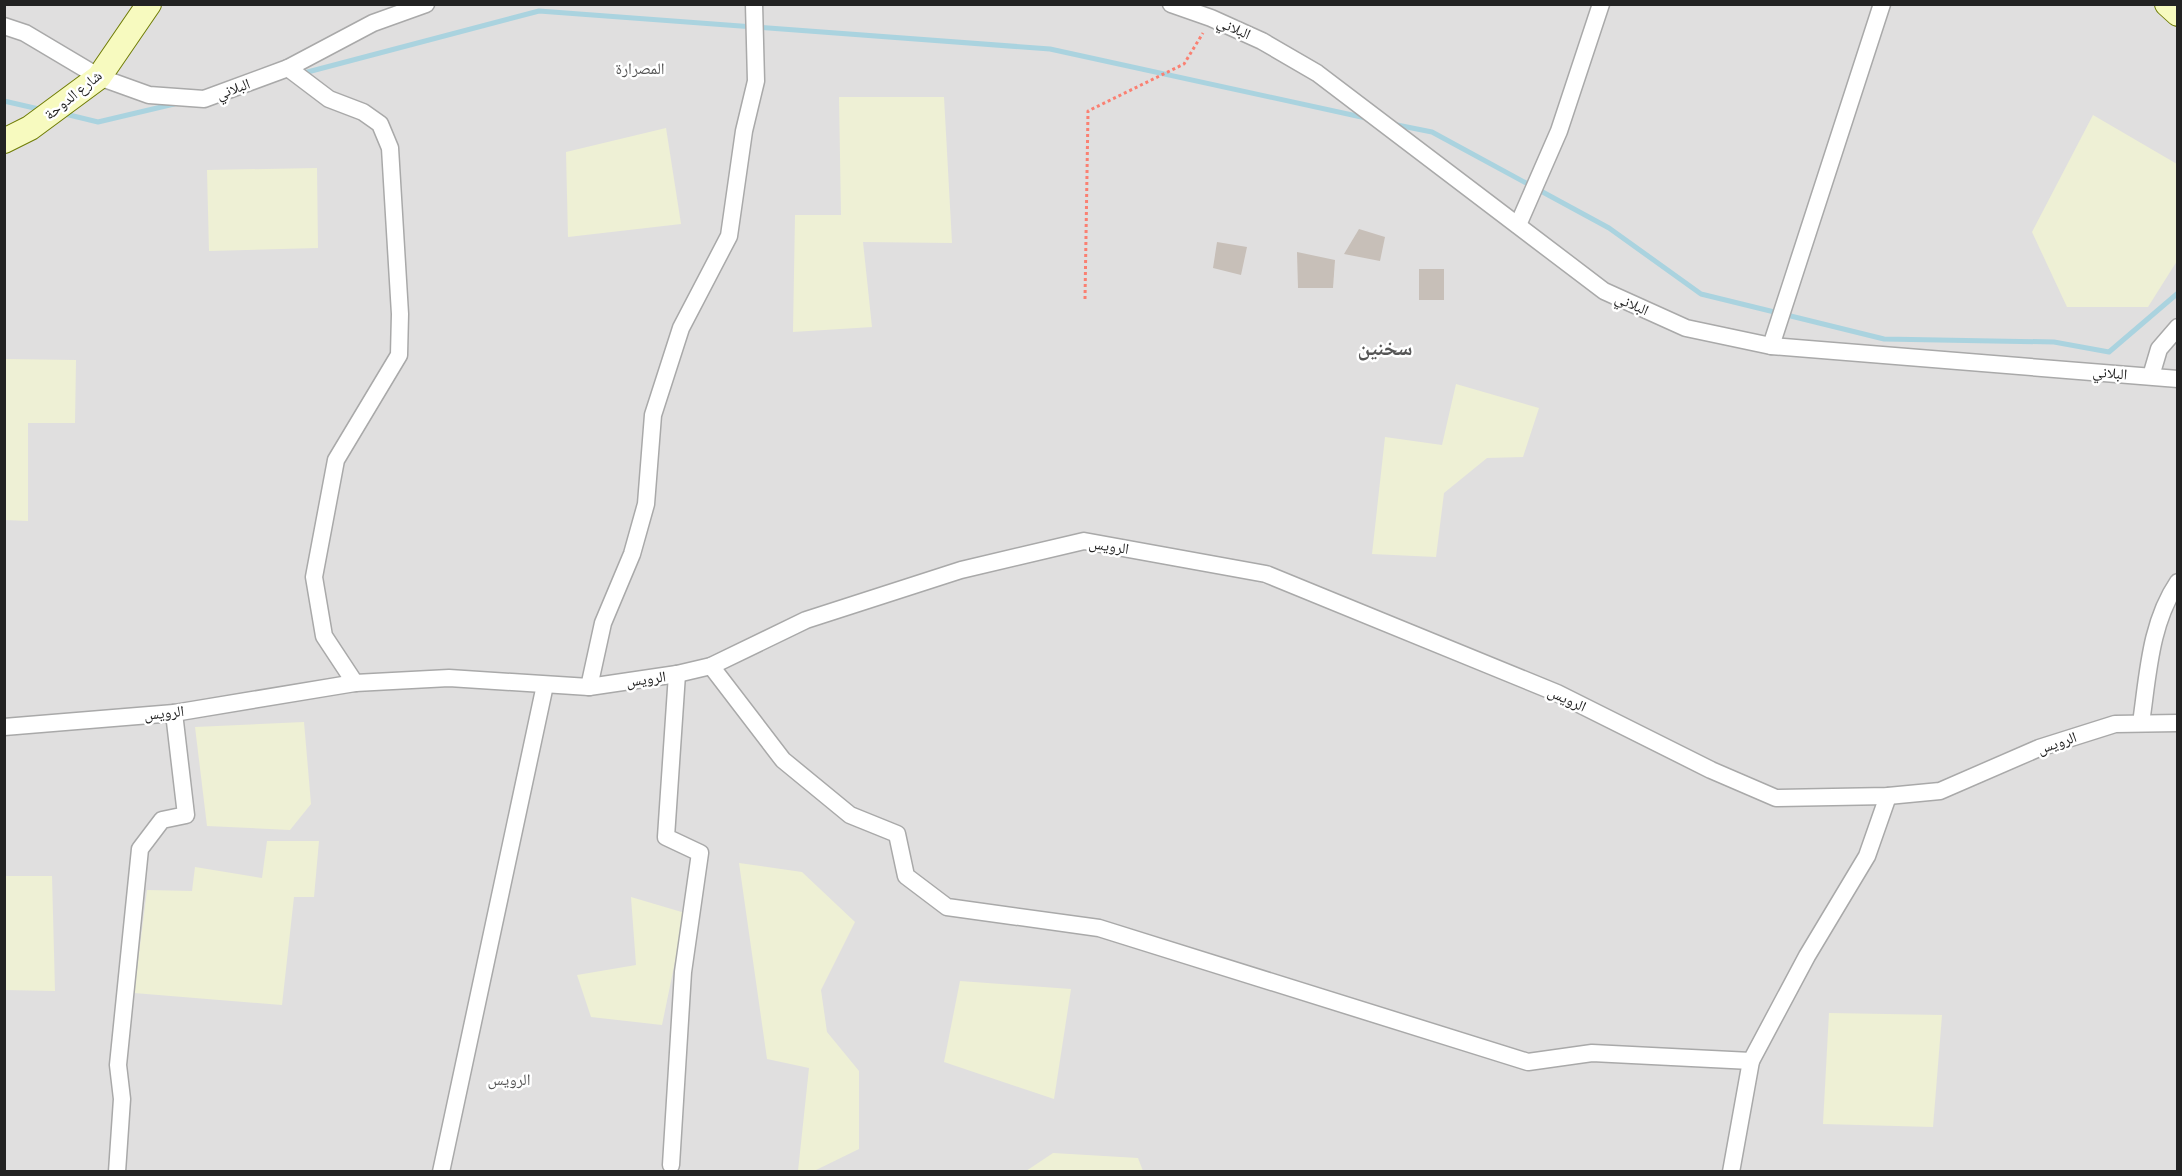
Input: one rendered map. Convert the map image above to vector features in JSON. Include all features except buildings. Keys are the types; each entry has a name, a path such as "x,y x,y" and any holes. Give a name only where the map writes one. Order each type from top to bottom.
{"street":[{"name":"شارع الدوحة","path":"4,141 30,129 99,77 149,4"},
{"name":"البلاني","path":"4,26 25,33 99,77 149,95 204,99 288,68 373,23 426,4"},
{"path":"590,687 603,623 632,554 646,504 653,415 681,328 729,236 744,131 756,81 754,4"},
{"name":"البلاني","path":"1171,4 1262,40 1317,73 1604,291 1686,328 1771,346 2178,379"},
{"path":"1518,225 1559,131 1601,4"},
{"path":"1771,346 1882,4"},
{"path":"2167,4 2178,15"},
{"path":"288,68 329,99 363,112 380,124 390,148 400,314 399,355 336,460 314,577 324,636 354,683"},
{"path":"2151,376 2159,350 2178,327"},
{"name":"الرويس","path":"4,727 174,713 354,683 449,678 590,687 677,674 711,666 806,621 961,570 1084,541 1266,574 1557,693 1711,770 1776,798 1888,796 1940,791 2039,748 2115,724 2178,723"},
{"path":"2141,723 2153,641 2171,592 2178,582"},
{"path":"711,666 783,760 850,815 897,834 906,876 947,907 1099,928 1528,1062 1592,1053 1751,1061"},
{"path":"671,1165 683,972 700,853 666,837 677,674"},
{"path":"441,1172 545,685"},
{"path":"117,1172 122,1099 117,1065 140,849 162,820 186,815 174,713"},
{"path":"1731,1172 1751,1061 1807,956 1867,856 1888,796"}],"path":[{"path":"1085,299 1088,111 1184,64 1211,18"}],"shaded area":[{"name":"سخنين","path":"5,5 2177,5 2177,1171 5,1171"}],"green space":[{"path":"839,97 944,97 952,243 863,242 872,327 793,332 795,215 841,215"},
{"path":"2093,115 2177,164 2177,261 2148,307 2067,307 2032,232"},
{"path":"666,128 681,224 568,237 566,152"},
{"path":"317,168 318,248 209,251 207,170"},
{"path":"5,359 76,360 75,423 28,423 28,521 5,520"},
{"path":"1456,384 1539,408 1523,457 1487,458 1444,493 1436,557 1372,554 1385,437 1442,445"},
{"path":"304,722 311,804 290,830 207,826 195,727"},
{"path":"267,841 319,841 314,897 294,897 282,1005 134,993 147,890 192,891 195,867 262,878"},
{"path":"739,863 802,872 855,922 821,990 827,1032 859,1071 859,1149 814,1171 798,1171 809,1068 767,1059"},
{"path":"5,876 52,876 55,991 5,990"},
{"path":"631,897 685,913 662,1025 591,1017 577,975 636,965"},
{"path":"960,981 1071,989 1054,1099 944,1062"},
{"path":"1829,1013 1942,1015 1933,1127 1823,1124"},
{"path":"1053,1153 1138,1158 1143,1171 1026,1171"}],"waterway":[{"path":"300,74 539,11 1050,49 1366,118"},
{"path":"4,101 43,110"},
{"path":"61,113 98,122 174,104"},
{"path":"1392,124 1432,132 1609,228 1701,294 1884,339 2054,342 2109,352 2178,293"}],"district":[{"name":"المصرارة","path":"640,68"},
{"name":"سخنين","path":"1385,348"},
{"name":"الرويس","path":"509,1079"}]}
